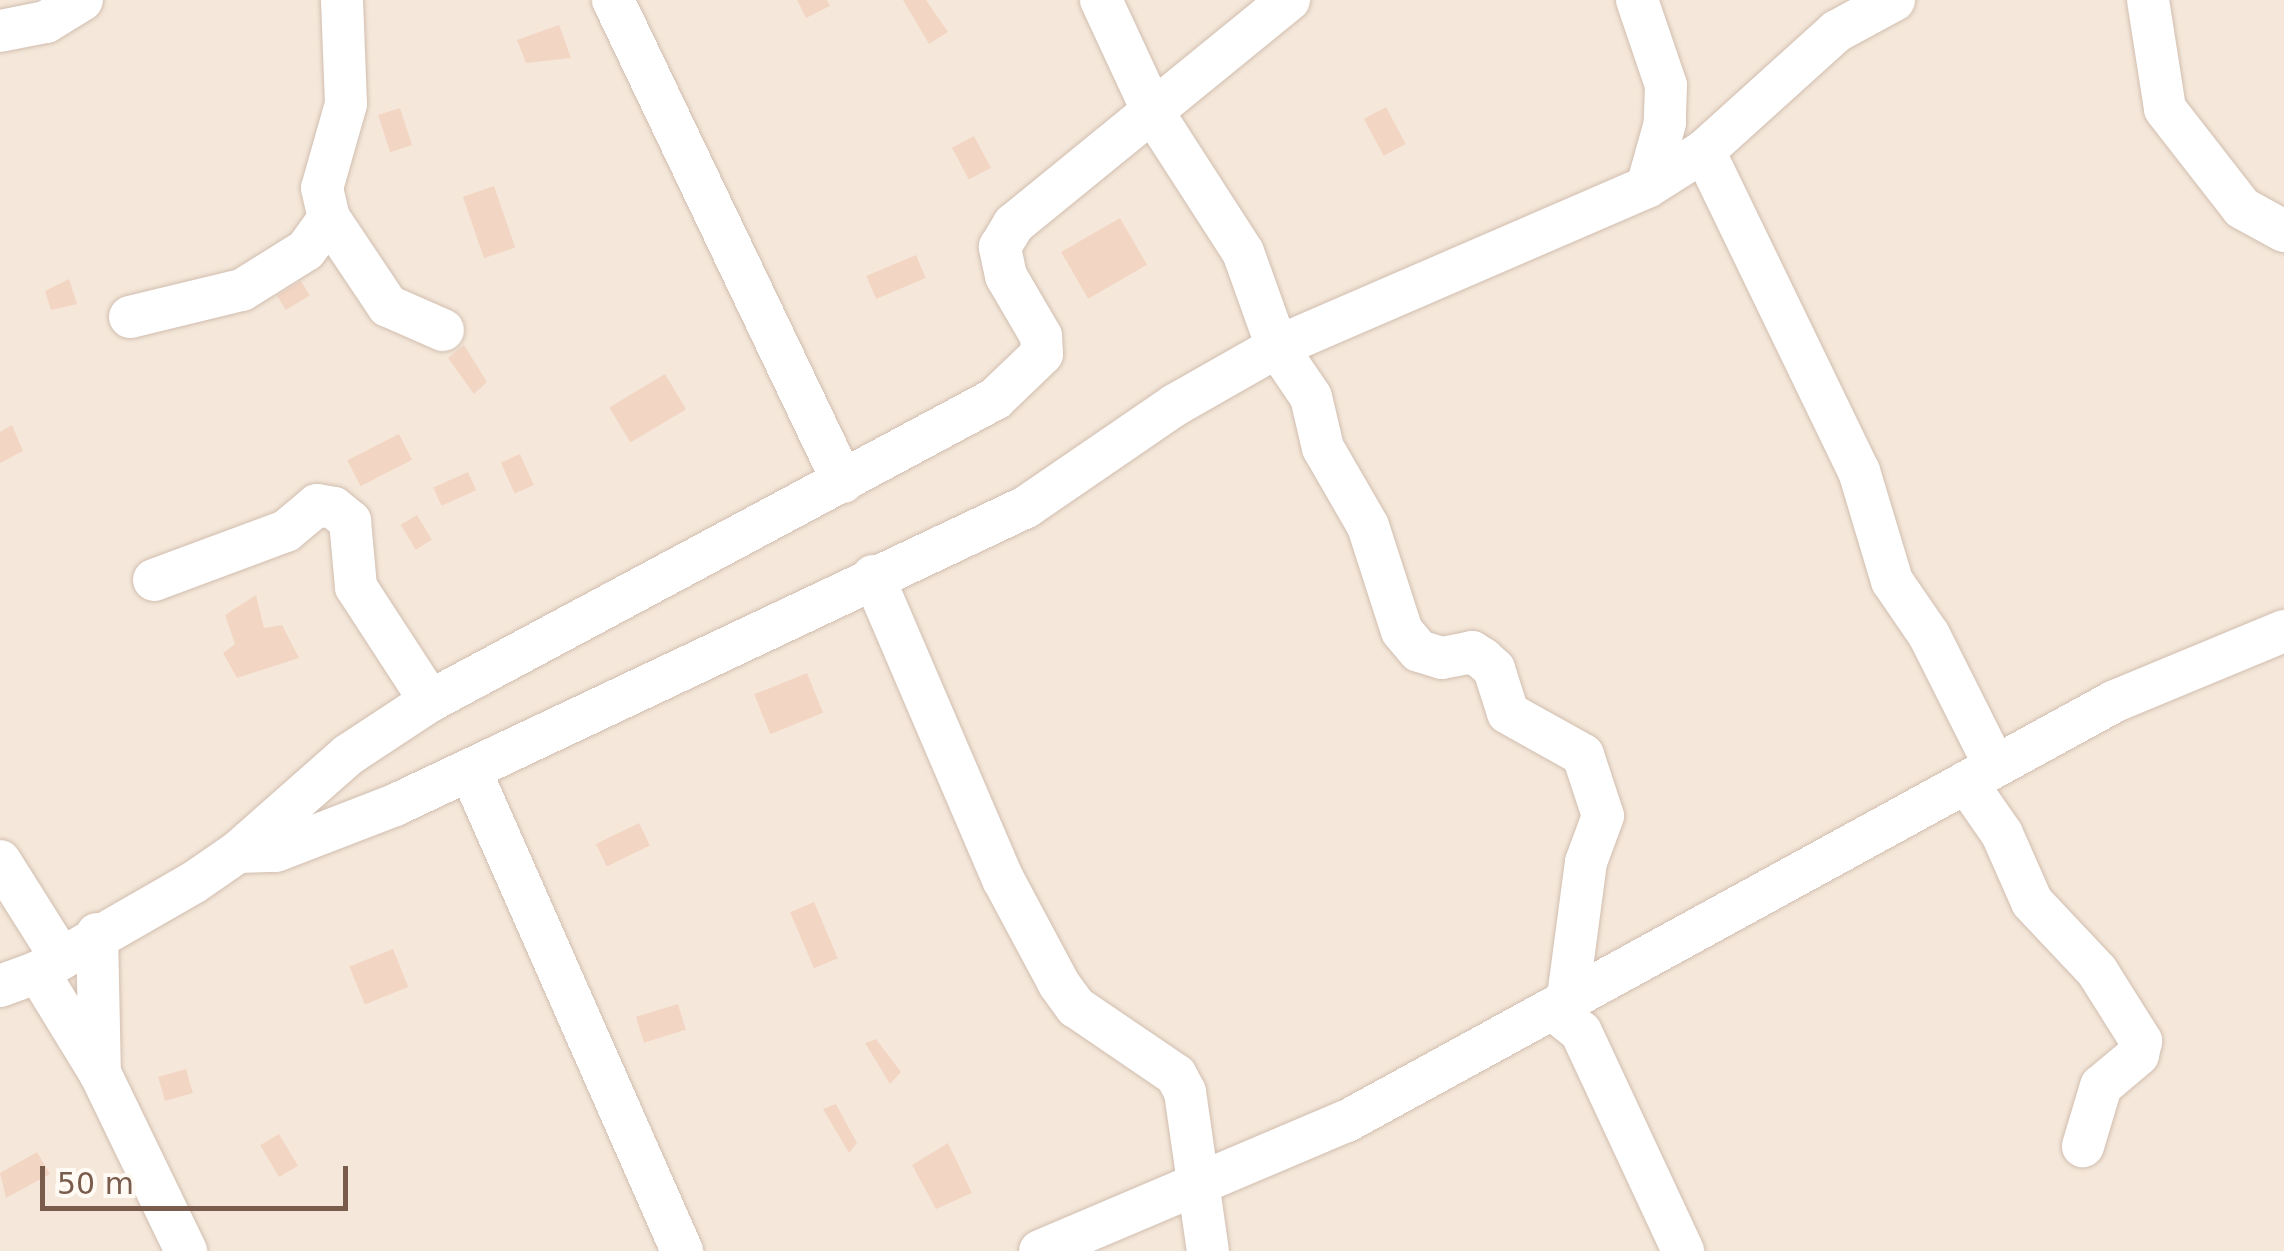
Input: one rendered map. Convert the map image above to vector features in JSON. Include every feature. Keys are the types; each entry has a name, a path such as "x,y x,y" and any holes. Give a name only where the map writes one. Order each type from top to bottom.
{"street":[{"path":"0,31 46,22 82,0"},
{"path":"342,0 346,104 322,188 329,218 388,306 443,330"},
{"path":"613,0 843,482"},
{"path":"1101,0 1154,114 1243,252 1278,347 1310,398 1323,448 1368,526 1402,631 1419,651 1442,658 1472,652 1484,659 1494,669 1508,714 1583,755 1603,816 1586,862 1576,1008 1683,1251"},
{"path":"33,972 238,852 348,754 430,702 995,400 1032,371 1042,354 1041,336 1006,276 1000,247 1014,224 1154,114 1289,0"},
{"path":"1637,0 1666,85 1665,124 1647,187"},
{"path":"238,852 276,851 316,838 470,770 1026,507 1175,405 1278,347 1647,187 1704,151 1837,31 1894,0"},
{"path":"2148,0 2164,109 2242,208 2275,226 2284,263"},
{"path":"1704,151 1858,470 1892,581 1929,635 2002,834 2032,902 2097,971 2140,1041 2138,1055 2101,1086 2083,1146"},
{"path":"130,317 242,290 306,250 329,218"},
{"path":"154,580 286,532 316,506 334,508 350,522 356,587 430,702"},
{"path":"874,576 1003,878 1059,984 1076,1007 1176,1074 1185,1092 1194,1186 1208,1251"},
{"path":"1040,1251 1347,1121 1576,1008 1703,924 2115,701 2284,632"},
{"path":"470,770 682,1251"},
{"path":"0,861 33,972 100,1073 186,1251"},
{"path":"97,934 100,1073"}],"shaded area":[{"path":"0,0 2284,0 2284,1251 0,1251"}],"building":[{"path":"797,0 827,0 830,6 806,18"},
{"path":"903,0 926,0 948,32 929,44"},
{"path":"559,25 571,58 526,63 517,40"},
{"path":"1386,107 1406,144 1384,156 1364,119"},
{"path":"400,108 412,145 390,152 378,115"},
{"path":"974,136 991,168 969,180 952,148"},
{"path":"494,186 515,247 484,258 463,197"},
{"path":"1120,218 1147,265 1088,299 1061,252"},
{"path":"916,255 926,278 876,299 866,276"},
{"path":"69,279 77,304 51,310 45,291"},
{"path":"301,281 310,296 286,310 277,295"},
{"path":"464,345 487,382 474,394 448,358"},
{"path":"665,374 686,409 630,443 609,407"},
{"path":"12,425 23,451 0,463 0,432"},
{"path":"399,434 412,460 360,486 347,460"},
{"path":"520,454 534,485 515,494 501,463"},
{"path":"468,472 476,490 441,506 433,487"},
{"path":"417,515 432,540 416,550 401,525"},
{"path":"256,595 264,628 282,625 299,658 237,678 223,653 235,644 225,615"},
{"path":"807,673 823,713 770,734 754,694"},
{"path":"639,823 650,845 607,867 596,844"},
{"path":"814,902 838,958 814,968 790,912"},
{"path":"393,949 408,987 365,1005 349,967"},
{"path":"678,1004 686,1030 644,1043 636,1017"},
{"path":"876,1039 901,1072 890,1084 865,1043"},
{"path":"186,1069 193,1093 165,1101 158,1077"},
{"path":"836,1104 857,1143 849,1153 823,1109"},
{"path":"279,1134 298,1166 279,1177 260,1145"},
{"path":"948,1143 972,1193 936,1209 912,1165"},
{"path":"37,1152 50,1174 6,1198 0,1173"}]}
